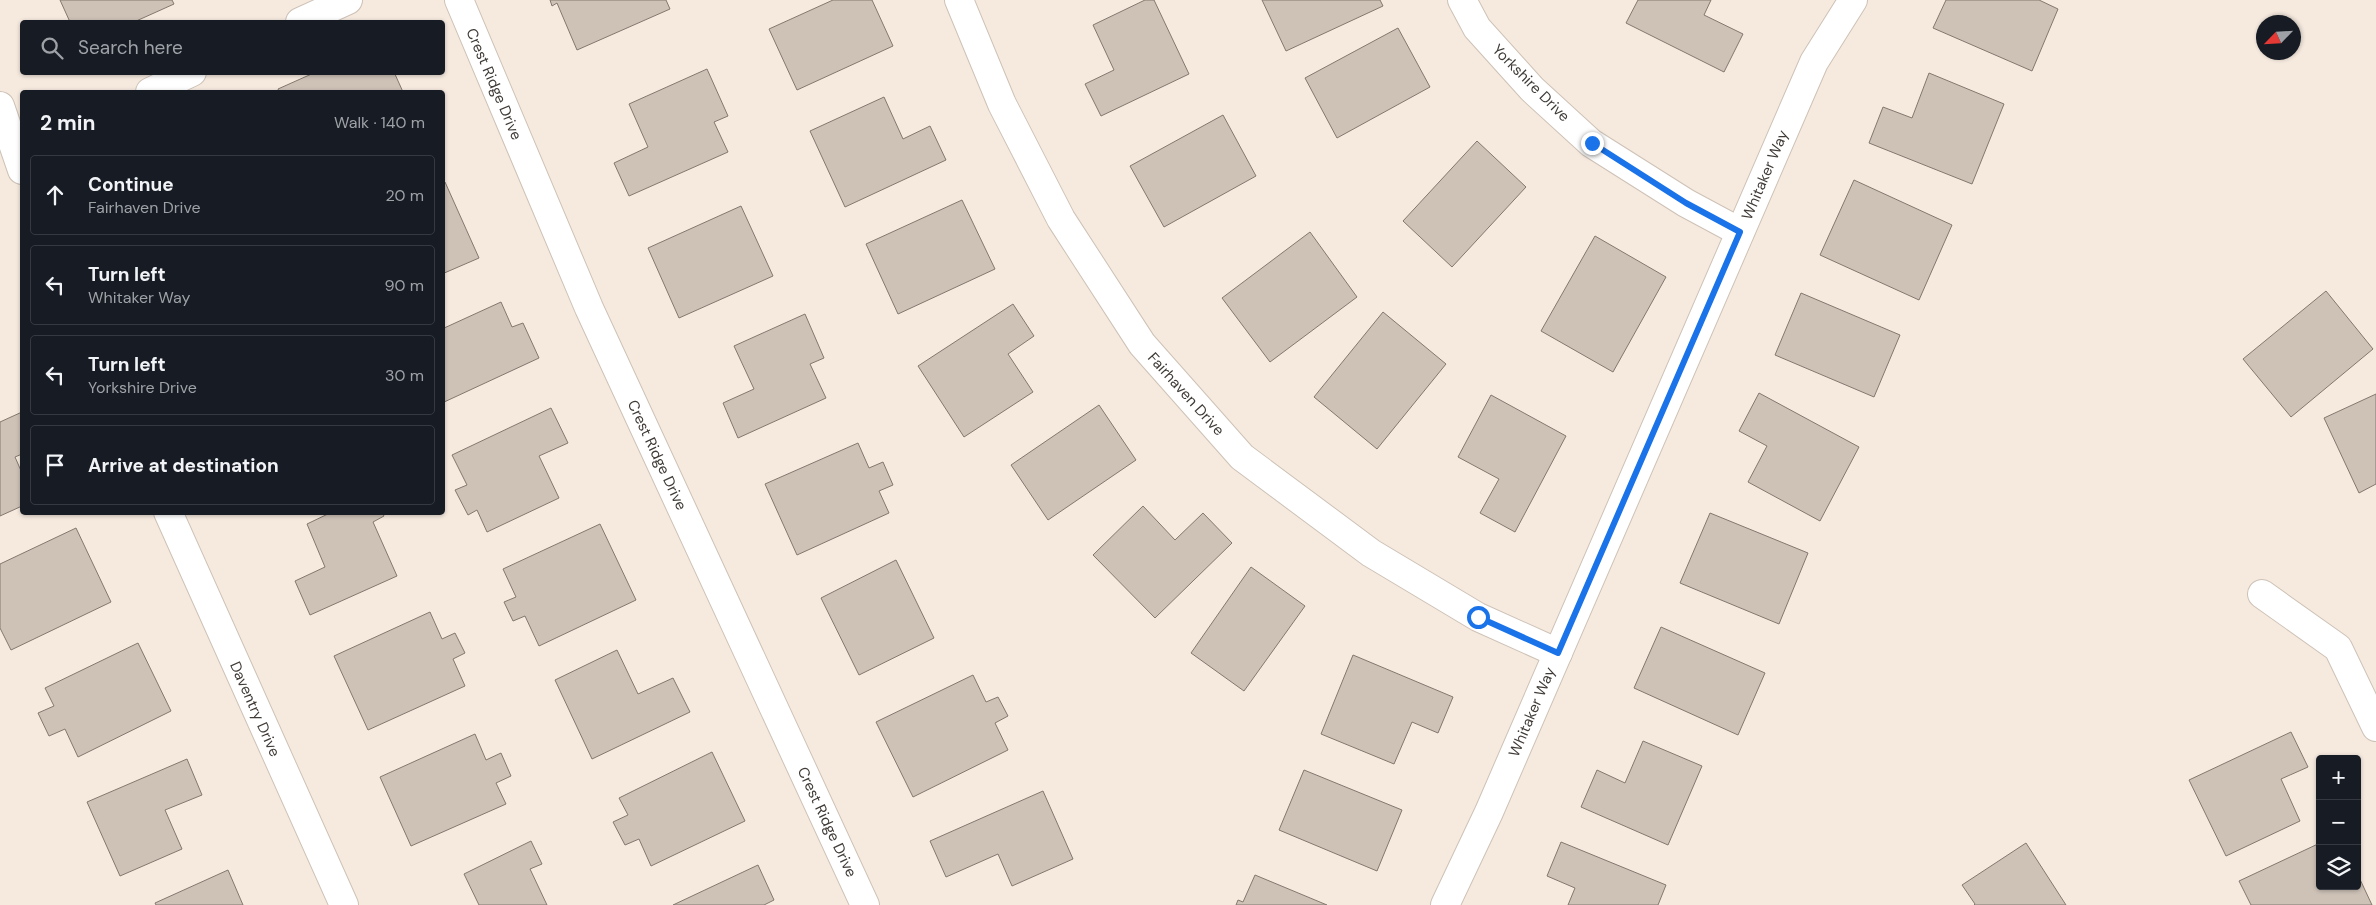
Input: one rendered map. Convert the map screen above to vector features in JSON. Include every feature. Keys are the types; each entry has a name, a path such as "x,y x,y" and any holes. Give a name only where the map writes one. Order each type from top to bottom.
{"street":[{"path":"304,20 348,0"},
{"name":"Crest Ridge Drive","path":"459,0 590,308 865,905"},
{"name":"Fairhaven Drive","path":"959,0 1002,104 1061,219 1142,344 1242,457 1371,553 1478,617 1558,653"},
{"name":"Yorkshire Drive","path":"1462,0 1477,28 1532,89 1592,143 1686,203 1740,232"},
{"name":"Whitaker Way","path":"1446,905 1489,812 1814,62 1852,0"},
{"path":"154,90 186,75"},
{"path":"0,106 20,159"},
{"name":"Daventry Drive","path":"169,515 344,905"},
{"path":"2262,594 2338,648 2376,727"}],"building":[{"path":"60,0 172,0 174,4 138,20 69,20"},
{"path":"550,0 666,0 670,9 577,50 557,3 552,6"},
{"path":"833,0 872,0 893,46 797,90 769,29"},
{"path":"1145,0 1154,0 1189,74 1101,116 1085,84 1114,70 1093,25"},
{"path":"1262,0 1380,0 1383,6 1286,51"},
{"path":"1638,0 1711,0 1704,15 1743,34 1724,72 1626,23"},
{"path":"1946,0 2039,0 2058,9 2032,71 1933,28"},
{"path":"1398,28 1430,87 1337,138 1305,78"},
{"path":"707,69 728,116 714,122 728,152 629,196 614,163 648,147 629,104"},
{"path":"1929,73 2004,104 1972,184 1869,143 1883,107 1912,118"},
{"path":"309,75 395,75 402,90 278,90"},
{"path":"884,97 903,139 930,126 946,160 845,207 810,131"},
{"path":"1223,115 1256,176 1164,227 1130,166"},
{"path":"1477,141 1526,187 1452,267 1403,221"},
{"path":"1854,180 1952,225 1919,300 1820,255"},
{"path":"445,182 479,258 445,273"},
{"path":"962,200 995,269 898,314 866,244"},
{"path":"741,206 773,276 679,318 648,248"},
{"path":"1310,232 1357,297 1270,362 1222,298"},
{"path":"1595,236 1666,277 1613,372 1541,331"},
{"path":"2326,291 2373,349 2291,417 2243,359"},
{"path":"1801,293 1900,335 1874,397 1775,355"},
{"path":"501,302 512,327 523,323 539,358 445,402 445,328"},
{"path":"1013,304 1034,336 1008,354 1033,392 964,437 918,366"},
{"path":"1383,312 1446,364 1377,449 1314,397"},
{"path":"805,314 824,358 810,364 826,398 738,438 723,403 754,389 734,346"},
{"path":"1759,393 1859,447 1820,521 1748,482 1767,446 1739,431"},
{"path":"2376,394 2376,484 2359,493 2324,418"},
{"path":"1491,395 1566,436 1515,532 1480,513 1499,479 1458,457"},
{"path":"1099,405 1136,460 1048,520 1011,465"},
{"path":"551,408 568,443 539,456 559,498 487,532 477,510 468,515 455,490 467,485 452,455"},
{"path":"20,413 20,455 15,457 20,468 20,507 0,516 0,422"},
{"path":"858,443 869,468 883,462 893,485 879,491 889,513 797,555 765,484"},
{"path":"1143,506 1175,540 1203,513 1232,543 1155,618 1093,555"},
{"path":"1710,513 1808,553 1779,624 1680,583"},
{"path":"326,515 384,515 373,522 397,576 310,615 295,581 325,567 307,524"},
{"path":"600,524 636,600 539,646 525,616 513,621 504,602 516,597 503,569"},
{"path":"76,528 111,602 11,650 0,628 0,564"},
{"path":"896,560 934,638 859,675 821,598"},
{"path":"1251,567 1305,606 1244,691 1191,653"},
{"path":"430,612 442,639 455,633 465,653 453,659 465,686 368,730 334,656"},
{"path":"1661,627 1765,673 1738,735 1634,688"},
{"path":"138,643 171,711 78,757 65,729 49,736 38,713 54,706 45,688"},
{"path":"617,650 638,694 673,678 690,712 592,759 555,680"},
{"path":"1353,655 1453,697 1438,733 1412,722 1394,764 1321,734"},
{"path":"973,675 986,702 998,697 1008,716 995,723 1008,750 913,797 876,722"},
{"path":"2291,732 2308,767 2281,779 2300,821 2226,856 2189,780"},
{"path":"475,734 486,760 501,753 511,776 496,783 506,804 411,846 380,777"},
{"path":"1643,741 1702,766 1668,845 1581,807 1597,770 1625,783"},
{"path":"712,752 745,821 651,866 639,839 625,845 613,822 628,815 619,798"},
{"path":"187,759 202,795 165,810 182,849 120,876 87,802"},
{"path":"1304,770 1402,810 1377,871 1279,830"},
{"path":"1043,791 1073,859 1012,886 998,854 946,877 930,841"},
{"path":"531,841 542,864 530,869 547,905 479,905 464,874"},
{"path":"1561,842 1666,885 1658,905 1568,905 1575,888 1547,876"},
{"path":"2026,843 2066,905 1974,905 1962,885"},
{"path":"2316,845 2316,890 2361,890 2361,882 2372,905 2251,905 2239,881"},
{"path":"758,865 774,900 764,905 673,905"},
{"path":"228,870 243,905 156,905 155,903"},
{"path":"1255,875 1327,905 1236,905 1238,900 1243,902"}],"route":[{"path":"1478,617 1558,653 1740,232 1686,203 1592,143"}]}
